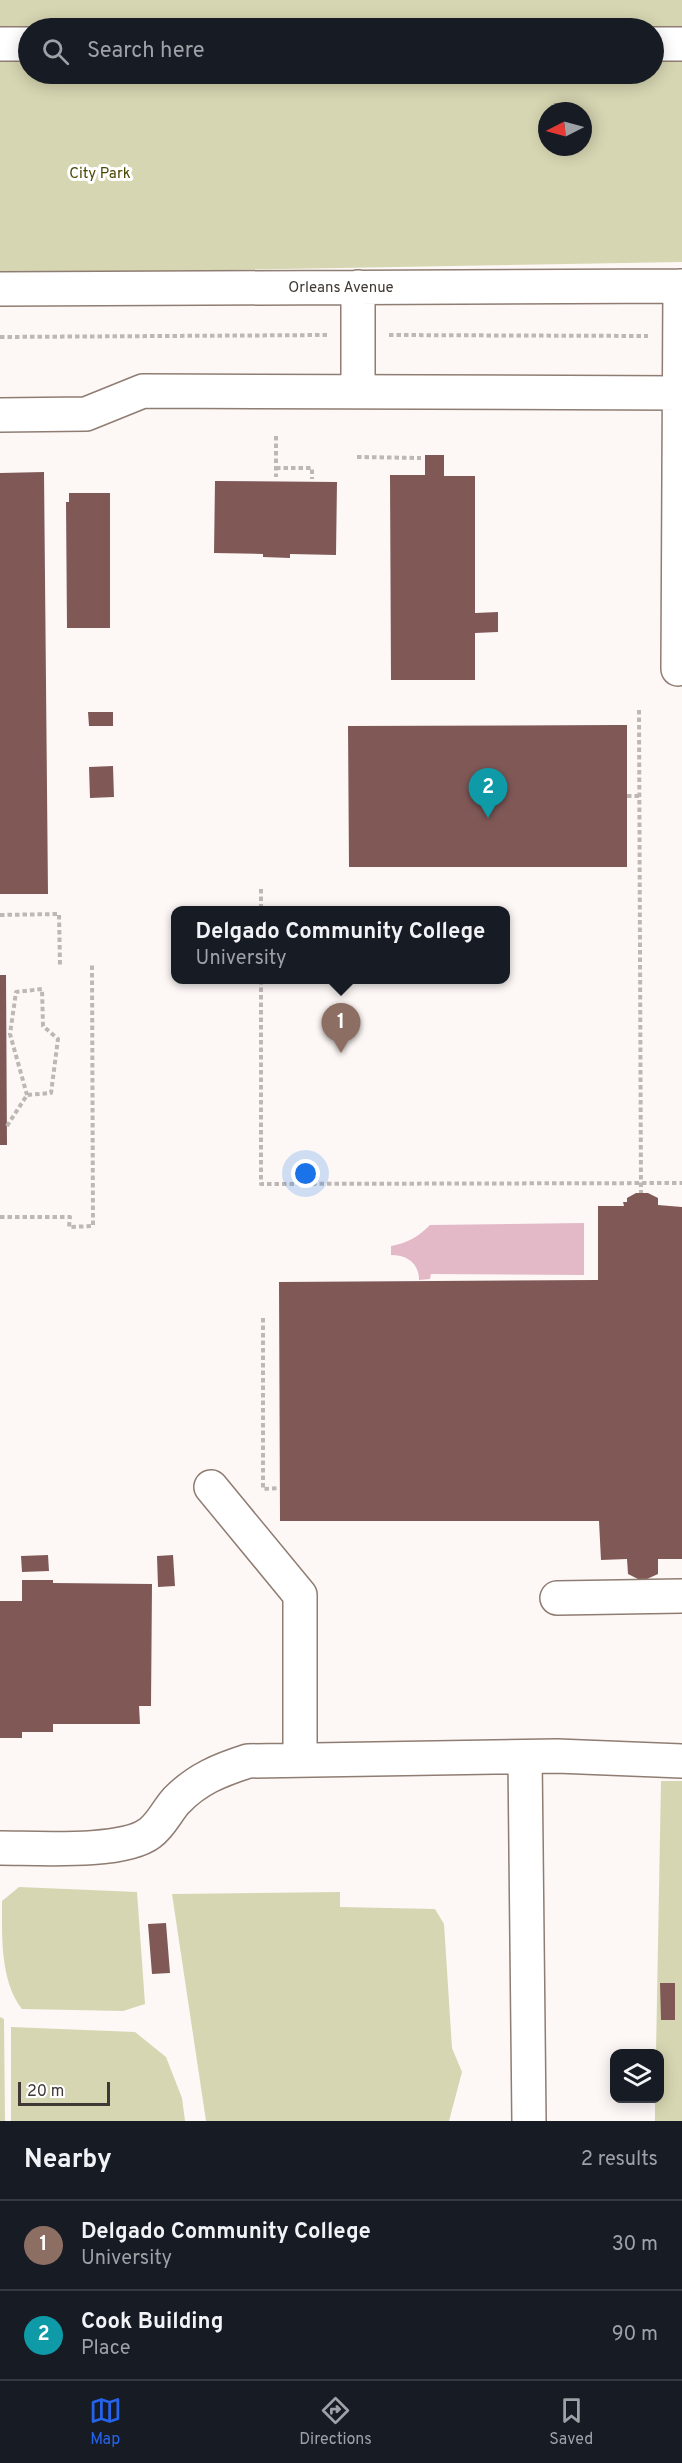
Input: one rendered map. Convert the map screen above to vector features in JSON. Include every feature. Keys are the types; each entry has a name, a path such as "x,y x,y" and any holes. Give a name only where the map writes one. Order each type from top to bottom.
{"street":[{"path":"664,39 682,44"},
{"path":"0,44 18,40"},
{"path":"358,286 358,391"},
{"path":"678,669 681,286"},
{"name":"Orleans Avenue","path":"0,289 681,286"},
{"path":"0,415 87,414 143,391 680,393"},
{"path":"211,1487 300,1595 300,1760"},
{"path":"557,1598 682,1596"},
{"path":"525,1757 529,2121"},
{"path":"0,1848 87,1847 131,1843 151,1833 176,1801 196,1782 220,1770 248,1761 525,1757 682,1761"}],"path":[{"path":"276,436 276,477"},
{"path":"357,457 421,458"},
{"path":"276,468 312,468 312,479"},
{"path":"639,710 641,1192"},
{"path":"627,796 639,796"},
{"path":"261,889 261,906"},
{"path":"0,915 59,914 60,965"},
{"path":"0,1218 69,1217 69,1227 93,1226 92,964"},
{"path":"261,984 261,1184 682,1183"},
{"path":"7,1125 27,1095 10,1034 16,992 42,989 43,1026 58,1039 53,1085 51,1093 27,1095"},
{"path":"263,1318 263,1489 279,1488"}],"green space":[{"name":"City Park","path":"0,0 682,0 682,262 0,274"},
{"path":"661,1781 682,1781 682,2121 655,2121 655,2103 664,2103 664,2049 656,2049"},
{"path":"19,1887 137,1892 145,2004 123,2011 22,2009 15,1998 6,1972 2,1929 2,1901"},
{"path":"340,1892 340,1907 435,1909 444,1924 452,2048 462,2072 449,2121 206,2121 172,1894"},
{"path":"0,2017 4,2019 5,2121 0,2121"},
{"path":"11,2027 135,2032 166,2057 182,2098 185,2121 11,2121"}],"shaded area":[{"path":"584,1223 584,1275 431,1274 430,1279 419,1280 417,1269 411,1261 391,1255 391,1246 412,1239 430,1225"}],"building":[{"path":"425,455 444,455 444,476 475,476 475,613 498,612 498,632 475,633 475,680 391,680 390,475 425,475"},
{"path":"44,472 48,894 0,894 0,473"},
{"path":"215,481 337,482 336,555 290,554 290,558 263,557 263,554 214,553"},
{"path":"69,493 110,493 110,628 67,628 66,502 69,502"},
{"path":"88,712 113,712 113,726 89,726"},
{"path":"627,725 627,867 349,867 348,726"},
{"path":"113,766 114,797 90,798 89,767"},
{"path":"0,975 6,975 7,1145 0,1145"},
{"path":"636,1193 648,1193 658,1198 658,1205 682,1207 682,1559 658,1559 658,1574 647,1579 638,1579 628,1574 627,1559 601,1560 599,1521 280,1521 279,1282 598,1280 598,1206 624,1206 623,1202 627,1202 627,1198"},
{"path":"48,1555 49,1571 22,1572 21,1556"},
{"path":"173,1555 175,1586 158,1587 157,1556"},
{"path":"22,1580 53,1580 53,1583 152,1584 151,1706 139,1706 140,1724 53,1724 53,1732 22,1732 22,1738 0,1738 0,1601 22,1601"},
{"path":"166,1923 170,1973 152,1974 148,1924"},
{"path":"660,1983 675,1983 675,2020 661,2020"}],"place":[{"name":"Cook Building","path":"488,818"},
{"name":"Delgado Community College","path":"341,1053"}]}
